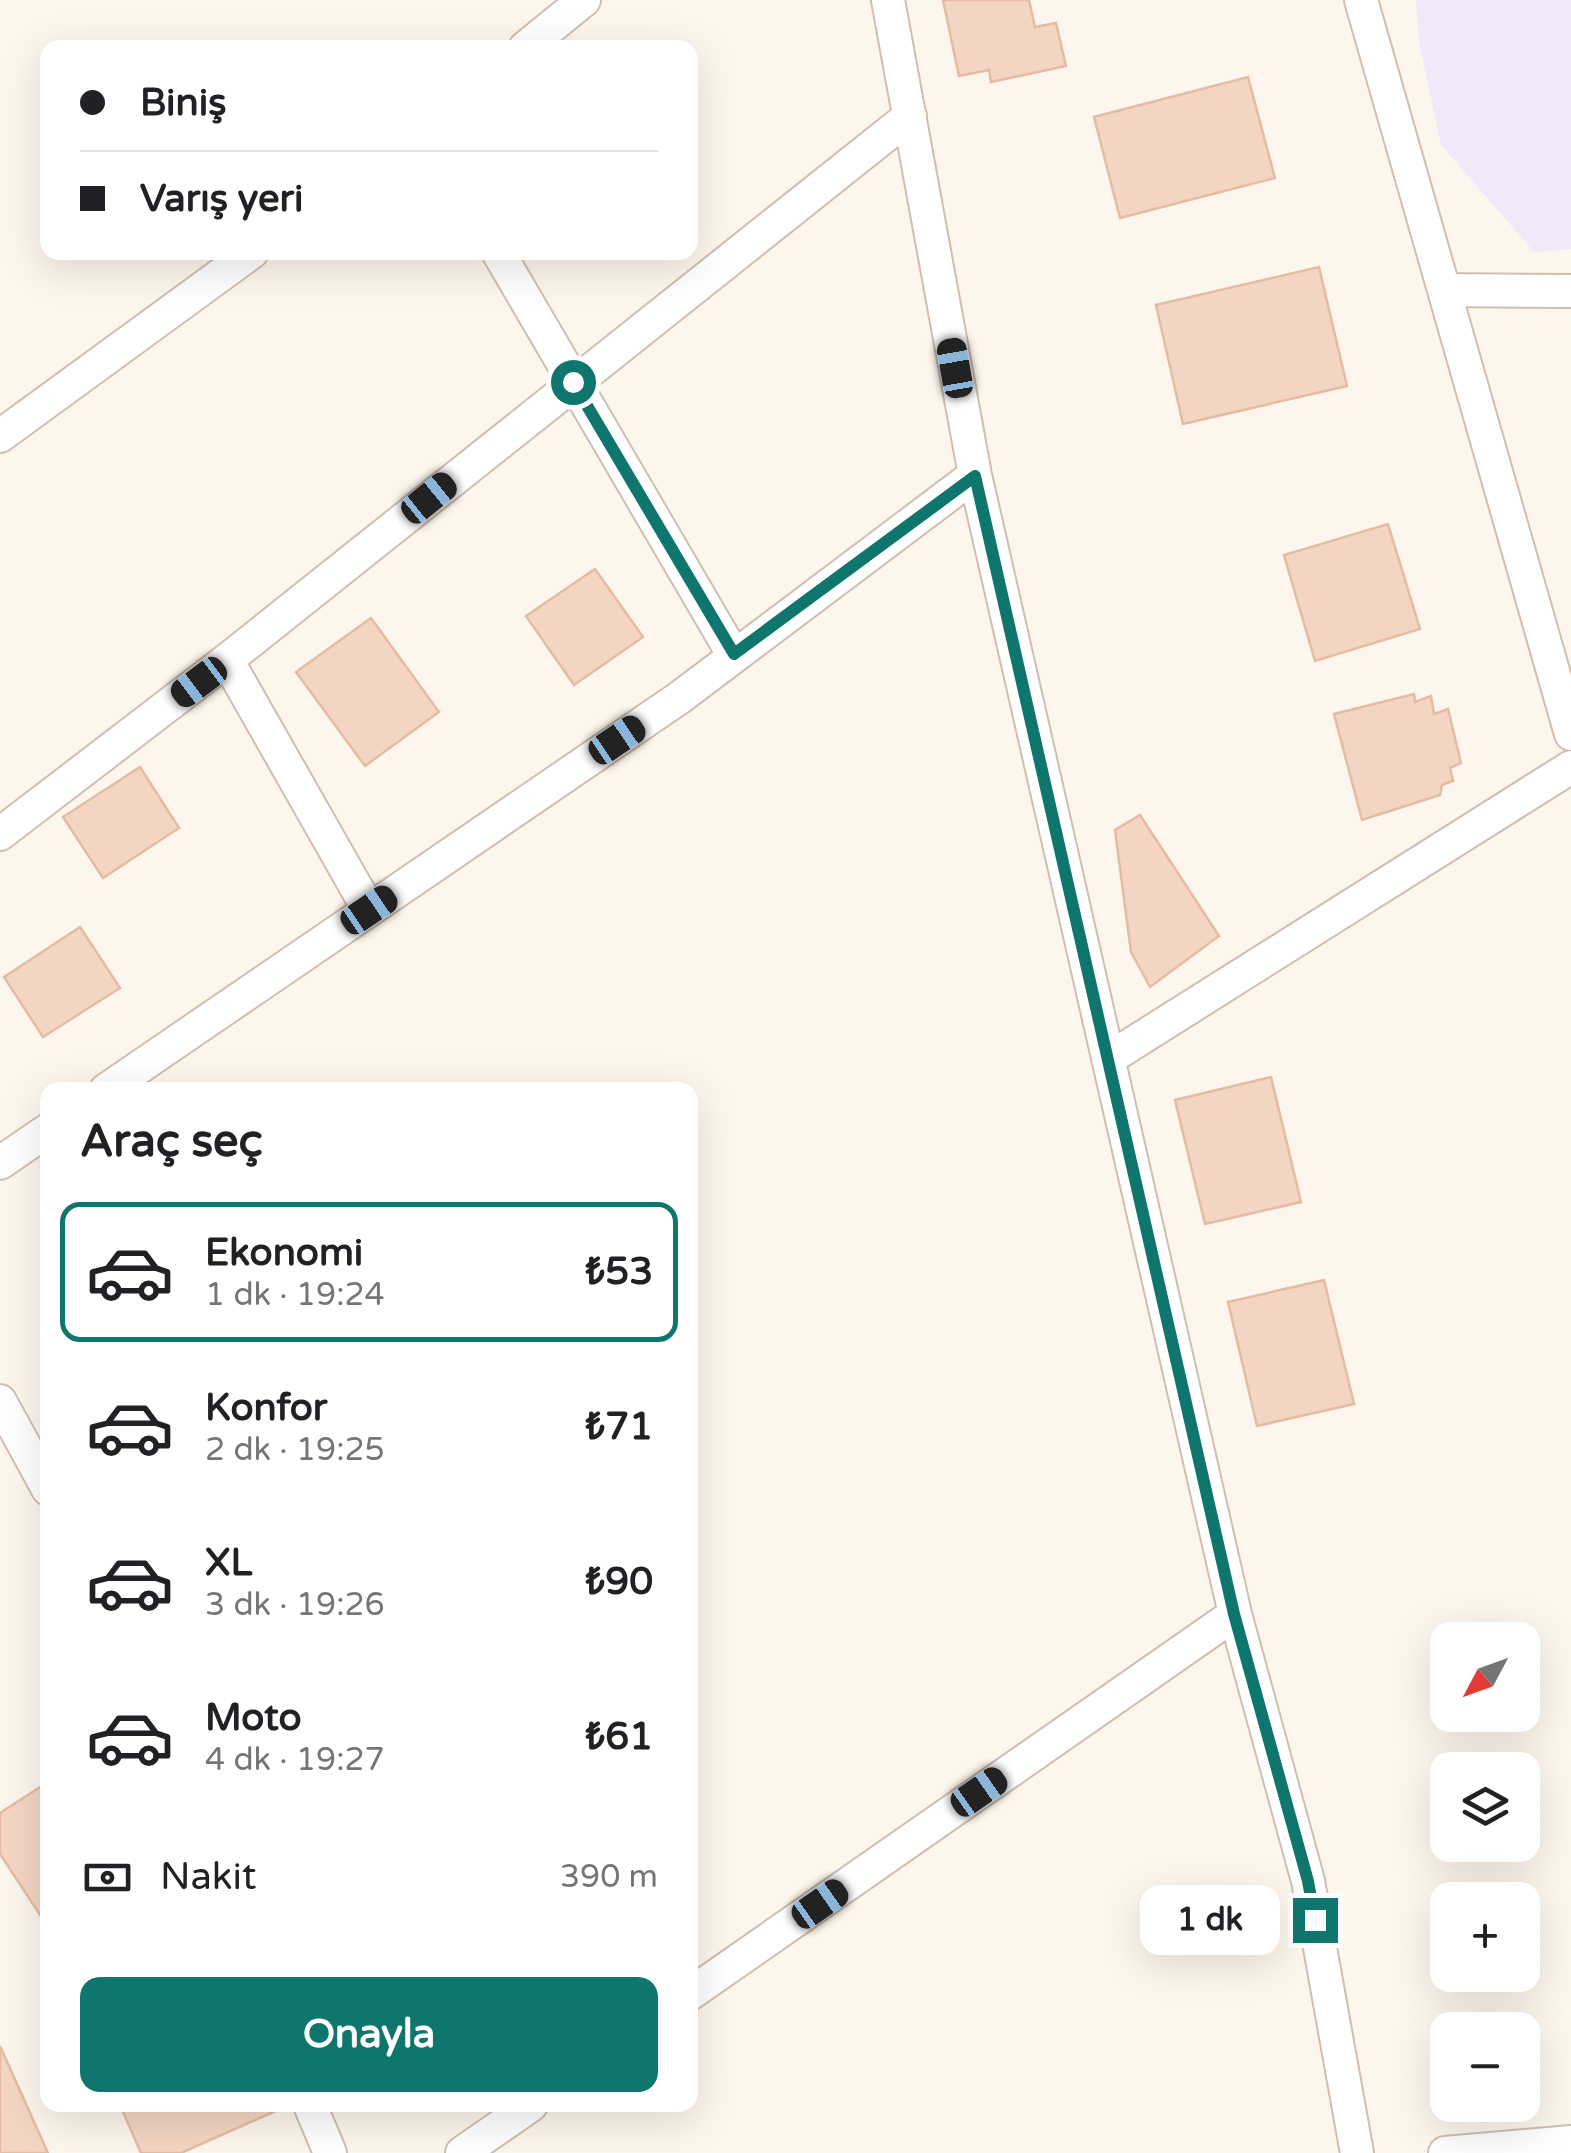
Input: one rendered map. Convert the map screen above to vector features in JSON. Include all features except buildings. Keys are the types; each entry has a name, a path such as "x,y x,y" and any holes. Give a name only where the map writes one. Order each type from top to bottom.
{"street":[{"path":"535,40 584,0"},
{"path":"888,0 975,476 1234,1614 1308,1881 1357,2153"},
{"path":"1361,0 1571,734"},
{"path":"0,834 228,660 910,116"},
{"path":"0,436 241,260"},
{"path":"503,260 734,654"},
{"path":"1445,290 1571,291"},
{"path":"118,1082 679,698 975,476"},
{"path":"228,660 369,910"},
{"path":"1108,1059 1571,767"},
{"path":"0,1163 40,1136"},
{"path":"0,1401 40,1474"},
{"path":"698,1988 1234,1614"},
{"path":"313,2112 330,2153"},
{"path":"462,2153 521,2112"},
{"path":"1445,2153 1571,2142"}],"shaded area":[{"path":"1416,0 1571,0 1571,249 1534,252 1441,145 1419,42"}],"route":[{"path":"573,382 734,654 975,476 1234,1614 1308,1881 1315,1920"}]}
